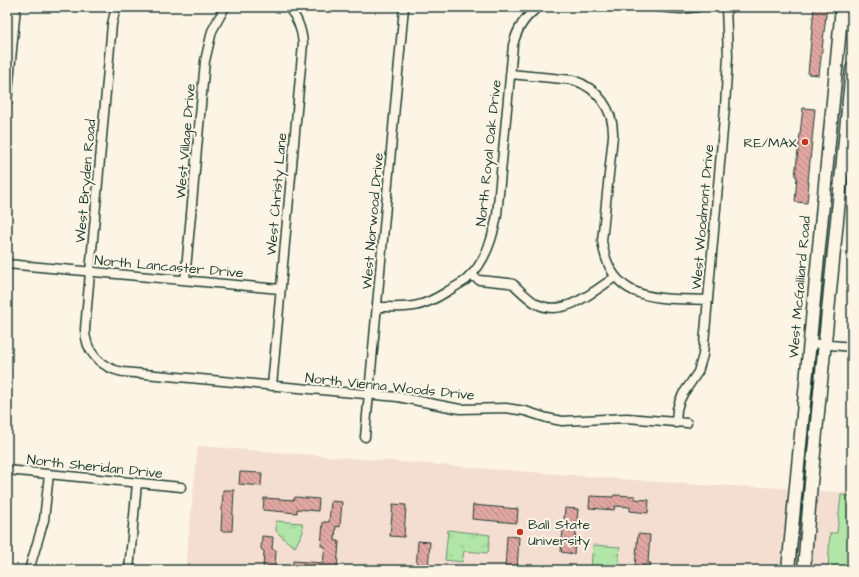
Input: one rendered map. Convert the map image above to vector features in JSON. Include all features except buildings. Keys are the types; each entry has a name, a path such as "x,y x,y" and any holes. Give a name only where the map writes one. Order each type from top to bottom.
{"main road":[{"name":"West McGalliard Road","path":"788,570 842,7"},
{"path":"804,570 811,483 826,346 852,69"}],"street":[{"path":"7,103 16,7"},
{"name":"West Bryden Road","path":"94,356 87,344 85,336 89,272 112,24 116,7"},
{"name":"West Village Drive","path":"185,280 206,56 212,31 225,7"},
{"name":"West Christy Lane","path":"272,386 303,44 301,28 298,20 288,7"},
{"name":"West Norwood Drive","path":"365,437 404,7"},
{"name":"North Royal Oak Drive","path":"377,307 413,306 428,302 442,295 466,280 480,263 488,250 495,228 513,45 516,34 526,17 539,7"},
{"path":"656,7 680,9 698,7"},
{"name":"West Woodmont Drive","path":"676,423 677,408 680,400 695,377 703,355 727,85 728,38 726,7"},
{"path":"510,74 580,82 597,94 606,106 612,120 613,136 602,241 604,255 615,277 623,285 643,295 659,298 708,300"},
{"name":"North Lancaster Drive","path":"7,264 280,289"},
{"path":"470,275 479,280 513,284 538,304 558,308 571,304 615,277"},
{"path":"809,343 826,346 852,347"},
{"name":"North Vienna Woods Drive","path":"94,356 109,368 123,372 369,394 416,400 460,409 506,408 525,411 562,421 627,418 687,423"},
{"name":"North Sheridan Drive","path":"7,470 181,487"},
{"path":"29,570 44,520 49,474"},
{"path":"129,570 137,483"}],"shaded area":[{"name":"Ball State University","path":"198,446 699,485 765,487 852,493 852,570 185,570"}],"green space":[{"path":"841,495 852,496 852,570 828,570 830,533 837,533"},
{"path":"276,521 302,523 303,532 295,547 276,531"},
{"path":"448,530 490,535 488,553 464,551 462,562 445,560"},
{"path":"593,545 620,547 618,570 600,570 600,567 591,567"}],"place":[{"name":"RE/MAX","path":"805,142"},
{"name":"Ball State University","path":"520,532"}]}
